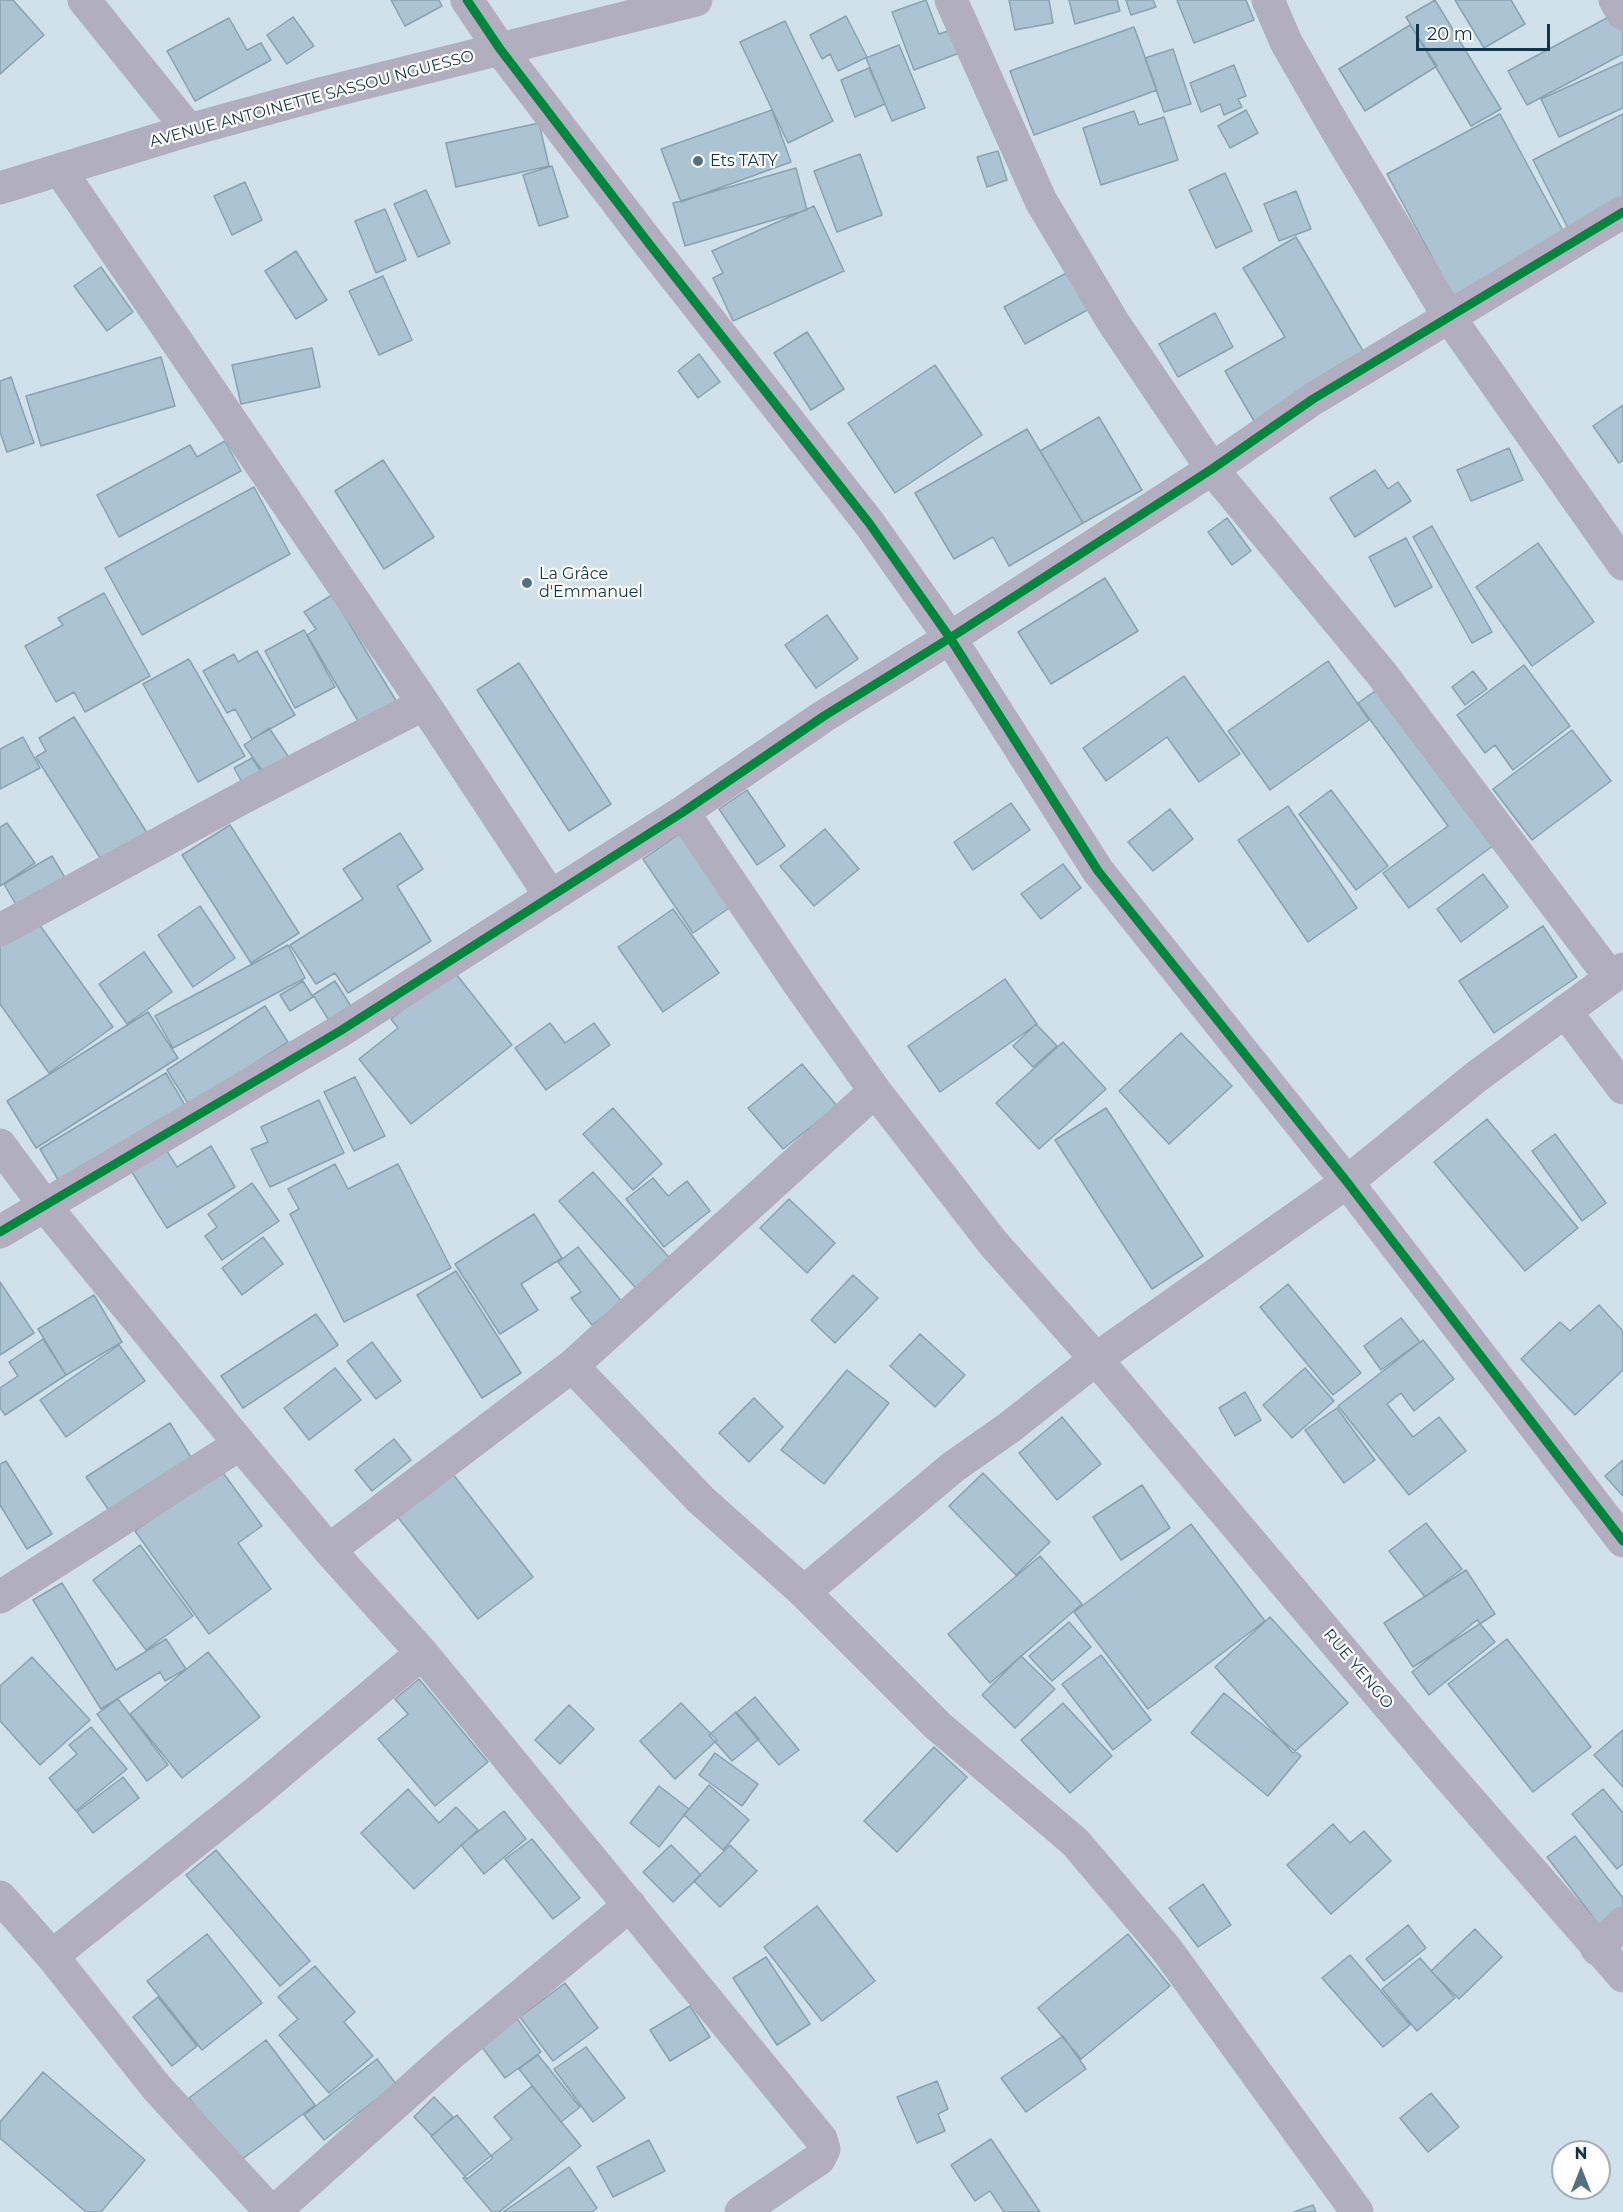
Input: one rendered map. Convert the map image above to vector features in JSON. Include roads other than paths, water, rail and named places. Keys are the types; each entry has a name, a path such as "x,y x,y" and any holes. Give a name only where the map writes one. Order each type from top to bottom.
{"street":[{"path":"84,0 189,130"},
{"path":"467,0 500,49 720,335 869,523 950,638 1098,871 1347,1182 1623,1541"},
{"name":"AVENUE ANTOINETTE SASSOU NGUESSO","path":"0,188 189,130 696,0"},
{"path":"804,1592 953,1467 1010,1427 1096,1359 1347,1182 1476,1077 1617,973 1381,673 1212,469 1113,322 1041,201 951,0"},
{"path":"1268,0 1286,42 1449,317 1623,564"},
{"path":"1615,0 1623,14"},
{"path":"60,170 424,704 551,897"},
{"path":"0,1232 340,1031 683,812 824,716 950,638 1212,469 1313,399 1623,212"},
{"path":"0,930 244,797 424,704"},
{"name":"RUE YENGO","path":"683,812 799,984 875,1091 993,1243 1096,1359 1438,1764 1597,1949 1623,1976"},
{"path":"1565,1011 1623,1088"},
{"path":"329,1550 572,1366 875,1091"},
{"path":"0,1145 45,1206 240,1444 329,1550 422,1653 822,2139 824,2149 819,2159 741,2212"},
{"path":"572,1366 700,1500 804,1592 938,1726 1075,1842 1167,1950 1357,2212"},
{"path":"0,1597 240,1444"},
{"path":"52,1956 252,1796 422,1653"},
{"path":"0,1897 52,1956 157,2088 272,2212 453,2052 630,1905"},
{"path":"1597,1949 1623,1923"}],"place":[{"name":"Ets TATY","path":"698,161"},
{"name":"La Grâce d'Emmanuel","path":"527,583"}]}
